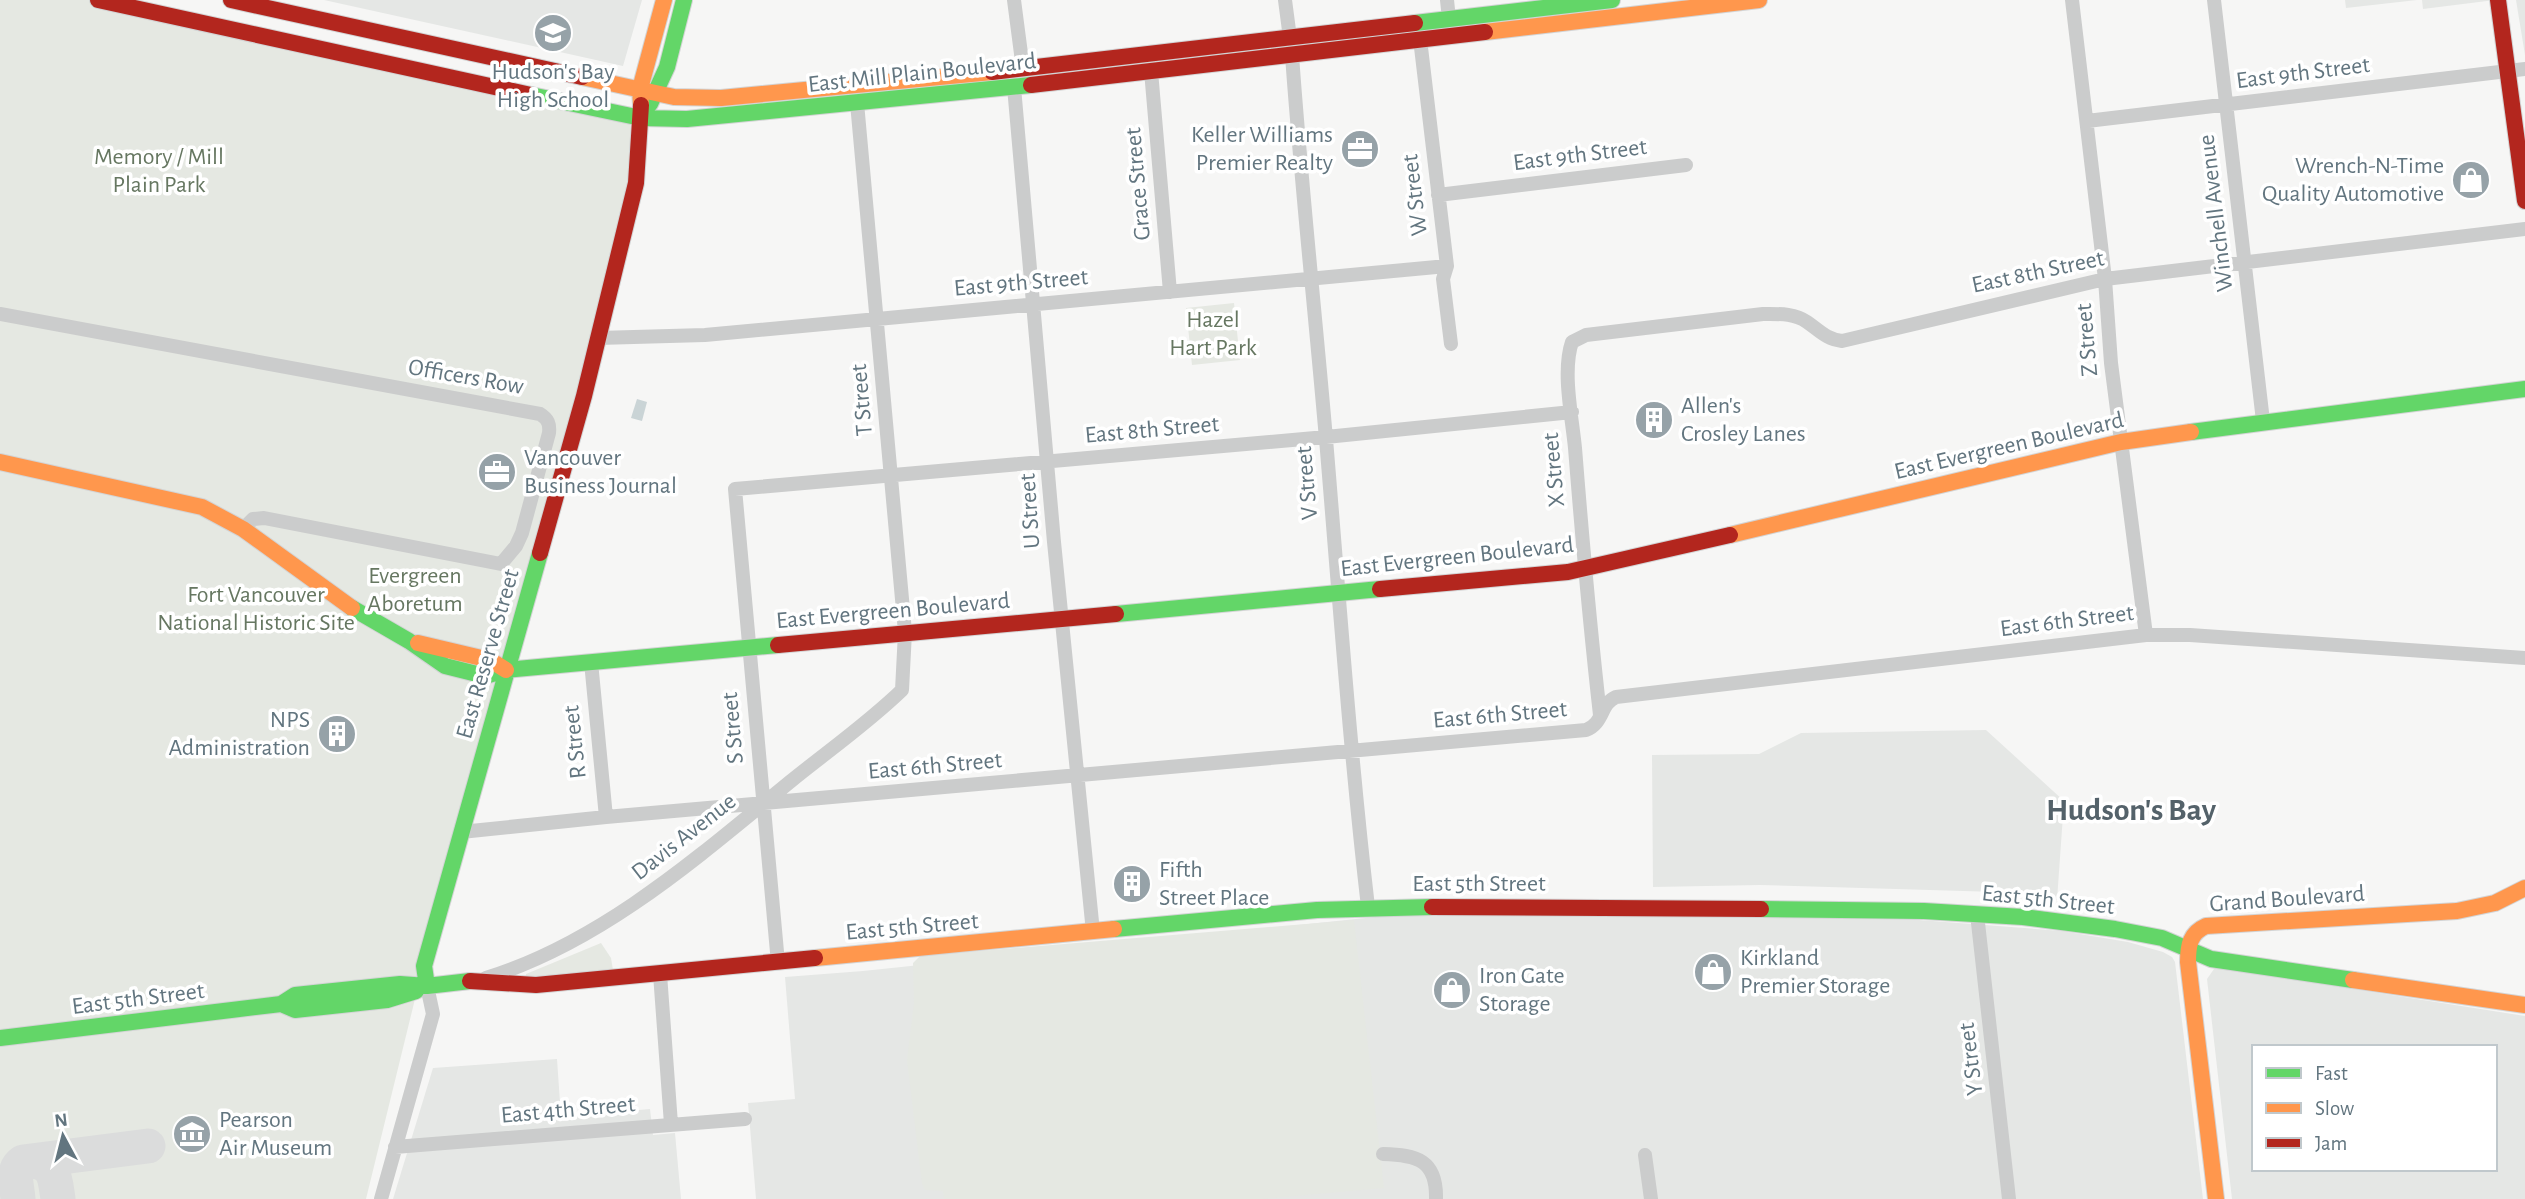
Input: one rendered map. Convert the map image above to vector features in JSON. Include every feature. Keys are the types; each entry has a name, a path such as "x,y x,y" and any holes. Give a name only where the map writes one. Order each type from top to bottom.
{"street":[{"name":"East Mill Plain Boulevard","path":"98,0 641,118 687,119 1014,87 1759,0"},
{"name":"East Mill Plain Boulevard","path":"232,0 674,97 721,98 1023,69 1612,0"},
{"name":"East Reserve Street","path":"381,1199 433,1014 423,967 556,498 636,183 641,118 640,89 664,0"},
{"name":"East Reserve Street","path":"641,118 658,93 684,0"},
{"path":"1014,0 1023,69"},
{"path":"1285,0 1290,38"},
{"path":"1447,0 1449,19"},
{"name":"Z Street","path":"2071,0 2105,279 2111,363 2146,635"},
{"name":"Winchell Avenue","path":"2214,0 2263,421"},
{"path":"2498,0 2525,201"},
{"name":"W Street","path":"1420,39 1447,266 1443,279 1451,344"},
{"name":"V Street","path":"1292,55 1368,907"},
{"name":"East 9th Street","path":"2087,121 2525,69"},
{"name":"Grace Street","path":"1151,71 1170,292"},
{"name":"U Street","path":"1014,87 1093,932"},
{"name":"T Street","path":"857,103 905,632 905,674 900,693"},
{"name":"East 9th Street","path":"1438,195 1686,165"},
{"name":"East 8th Street","path":"1572,342 1586,335 1763,314 1786,314 1805,321 1828,339 1842,341 2105,279 2525,229"},
{"name":"East 9th Street","path":"598,338 705,335 1447,266"},
{"name":"Officers Row","path":"0,314 540,414 549,424 549,433 520,538 501,565 264,518 253,519 243,529"},
{"name":"X Street","path":"1572,342 1568,355 1572,412 1600,720"},
{"name":"East Evergreen Boulevard","path":"0,462 192,503 243,529 362,615 410,641 445,666 485,676 506,670 1568,572 2121,442 2263,421 2525,389"},
{"name":"East 8th Street","path":"735,489 1326,437 1572,412"},
{"name":"S Street","path":"735,489 778,963"},
{"name":"East 6th Street","path":"461,832 1586,730 1598,724 1606,703 1616,697 2146,635 2190,635 2525,658"},
{"name":"R Street","path":"590,663 606,817"},
{"name":"Davis Avenue","path":"474,981 508,971 560,949 623,913 900,693"},
{"name":"Grand Boulevard","path":"2188,949 2190,937 2197,929 2206,926 2457,911 2495,903 2525,888"},
{"name":"East 5th Street","path":"0,1038 281,1004 295,995 400,984 427,986 474,981 536,985 1368,907 1850,909 2023,917 2162,938 2211,959 2525,1004"},
{"name":"Y Street","path":"1977,915 2010,1199"},
{"path":"2188,949 2216,1199"},
{"path":"660,974 671,1124"},
{"name":"East 4th Street","path":"395,1147 745,1119"},
{"path":"1382,1154 1401,1154 1426,1164 1433,1173 1436,1199"},
{"path":"1645,1155 1651,1199"}],"shaded area":[{"name":"Hudson's Bay High School","path":"324,0 642,0 623,66"},
{"path":"2345,0 2417,0 2346,8"},
{"path":"2422,0 2495,0 2423,9"},
{"path":"2516,0 2525,0 2525,55"},
{"path":"637,399 647,402 642,421 631,418"},
{"path":"1986,730 2064,801 2057,900 1997,892 1760,885 1653,887 1652,755 1759,754 1801,733"},
{"path":"1413,913 1919,920 2062,931 2128,942 2163,952 2175,962 2203,1199 756,1199 748,1103 795,1099 785,977"},
{"path":"2220,968 2525,1016 2525,1199 2232,1199 2207,979 2214,969"},
{"path":"557,1059 561,1117 650,1109 653,1135 675,1133 681,1199 393,1199 433,1068"}],"green space":[{"name":"Fort Vancouver National Historic Site","path":"0,0 98,0 630,122 636,183 415,999 366,1199 0,1199"},
{"name":"Hazel Hart Park","path":"1234,303 1240,360 1192,365 1186,308"},
{"path":"1354,920 1384,1188 1263,1199 944,1199 943,1191 925,1190 922,1184 907,1060 914,1003 913,963 920,956"},
{"path":"601,943 611,958 613,970 526,977 526,974"}],"taxiway":[{"path":"18,1199 16,1174 23,1162 148,1146"},
{"path":"34,1161 47,1166 53,1174 58,1199"}],"traffic: fast":[{"path":"650,104 667,67 684,0"},
{"path":"1415,23 1612,0"},
{"path":"531,95 641,118 687,119 1031,85"},
{"path":"2191,432 2525,389"},
{"path":"427,986 424,966 540,553"},
{"path":"1116,614 1380,589"},
{"path":"352,608 409,641 445,666 485,676 506,670 778,645"},
{"path":"1114,929 1317,910 1432,907"},
{"path":"1761,909 1924,911 2023,917 2162,938 2211,959 2353,980"},
{"path":"0,1038 281,1004 295,995 400,984 427,986 470,981"},
{"path":"281,1004 295,1010 387,1000 416,991"}],"traffic: slow":[{"path":"641,105 640,89 664,0"},
{"path":"1485,32 1759,0"},
{"path":"582,77 674,97 721,98 992,72"},
{"path":"1730,535 2121,442 2191,432"},
{"path":"0,462 202,507 243,529 352,608"},
{"path":"418,643 490,660 506,670"},
{"path":"2216,1199 2188,962 2189,945 2196,932 2206,926 2457,911 2495,903 2525,888"},
{"path":"815,958 1114,929"},
{"path":"2353,980 2525,1005"}],"traffic: jam":[{"path":"98,0 531,95"},
{"path":"231,0 582,77"},
{"path":"2498,0 2525,201"},
{"path":"992,72 1415,23"},
{"path":"1031,85 1485,32"},
{"path":"540,553 584,396 636,183 641,105"},
{"path":"1380,589 1568,572 1730,535"},
{"path":"778,645 1116,614"},
{"path":"1432,907 1761,909"},
{"path":"470,981 536,985 815,958"}],"place":[{"name":"Hudson's Bay High School","path":"553,33"},
{"name":"Keller Williams Premier Realty","path":"1360,149"},
{"name":"Wrench-N-Time Quality Automotive","path":"2471,180"},
{"name":"Allen's Crosley Lanes","path":"1654,420"},
{"name":"Vancouver Business Journal","path":"497,472"},
{"name":"NPS Administration","path":"337,734"},
{"name":"Fifth Street Place","path":"1132,884"},
{"name":"Kirkland Premier Storage","path":"1713,972"},
{"name":"Iron Gate Storage","path":"1452,990"},
{"name":"Pearson Air Museum","path":"192,1134"}],"district":[{"name":"Hudson's Bay","path":"2131,810"}],"park label":[{"name":"Memory / Mill Plain Park","path":"159,171"},
{"name":"Evergreen Aboretum","path":"415,590"}]}
